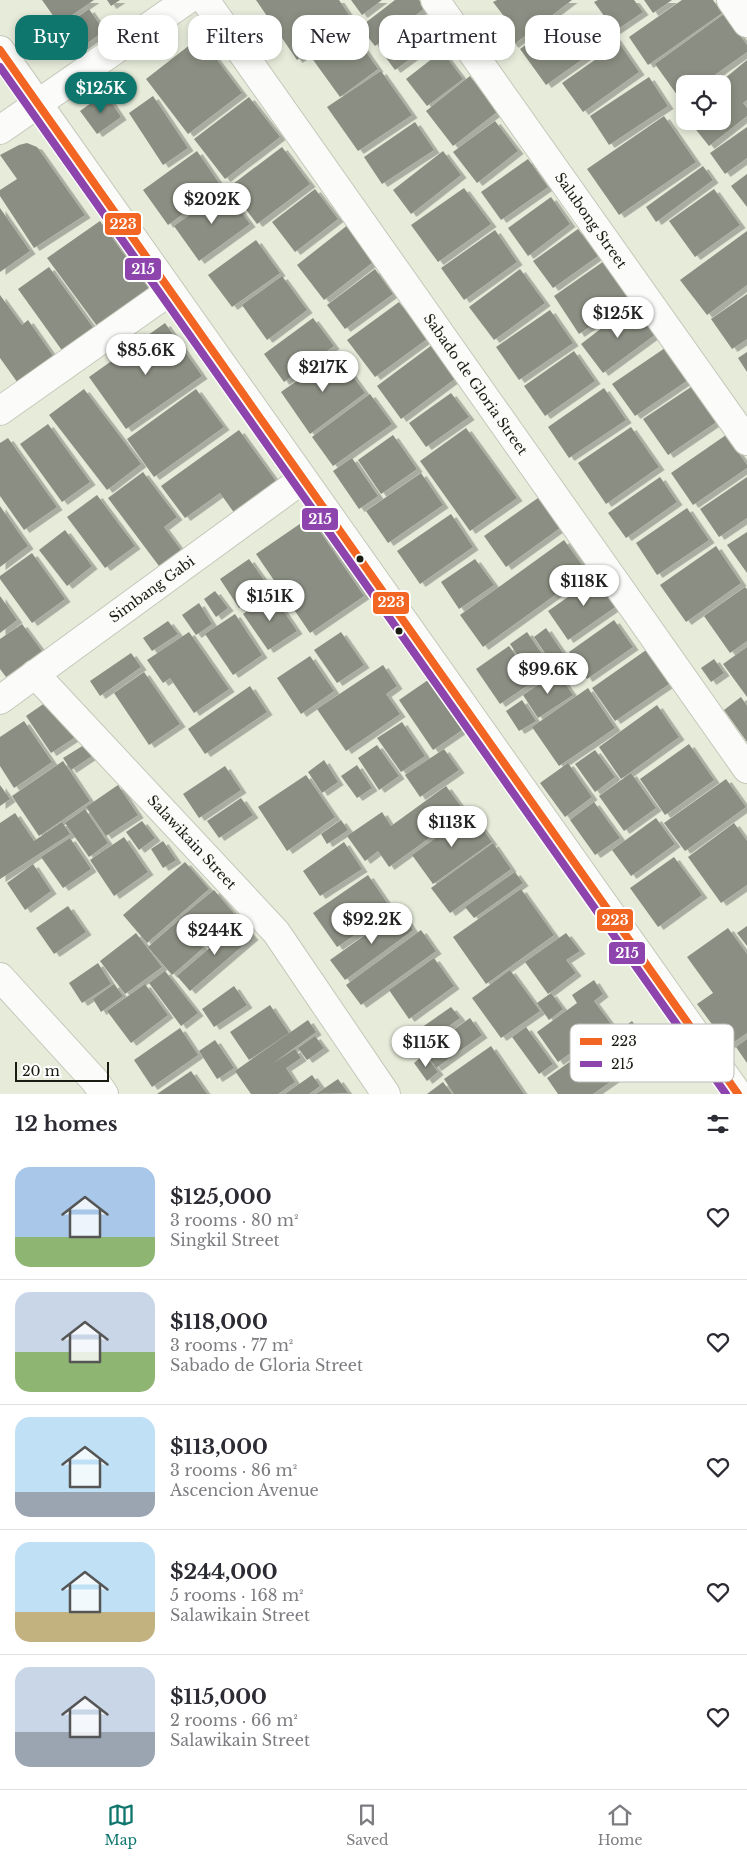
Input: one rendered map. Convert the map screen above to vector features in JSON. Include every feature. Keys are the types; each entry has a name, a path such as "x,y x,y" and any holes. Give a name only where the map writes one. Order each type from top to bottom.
{"street":[{"path":"0,130 187,0"},
{"name":"Sabado de Gloria Street","path":"205,0 747,769"},
{"name":"Salubong Street","path":"435,0 747,441"},
{"path":"731,0 747,23"},
{"path":"0,50 688,1024"},
{"path":"0,411 170,291"},
{"name":"Simbang Gabi","path":"0,700 303,479"},
{"name":"Salawikain Street","path":"35,674 276,932 386,1094"},
{"path":"0,977 95,1081 104,1094"},
{"path":"730,1082 738,1094"}],"building":[{"path":"42,0 94,0 72,15 53,15"},
{"path":"107,0 120,0 111,6"},
{"path":"256,0 339,0 349,15 292,15 292,53 282,38 282,15 266,15"},
{"path":"351,0 382,0 362,15"},
{"path":"395,0 419,0 425,8 416,15 379,15 379,43 375,46 369,38 369,20"},
{"path":"497,0 572,0 552,15 525,15 525,36 515,43 515,15 503,15 493,2"},
{"path":"598,0 634,0 643,12 620,28 620,15 603,15 594,2"},
{"path":"644,0 672,0 653,13"},
{"path":"682,0 713,0 722,13 648,65 629,37"},
{"path":"89,9 98,22 98,35 88,43 88,15 81,15"},
{"path":"724,14 747,45 747,52 715,75 676,75 676,93 655,64"},
{"path":"620,44 639,72 583,112 562,83 595,60 620,60"},
{"path":"525,45 525,56 520,49"},
{"path":"188,46 188,60 217,60 242,93 188,134 146,79 170,60 178,60 178,54"},
{"path":"369,56 378,69 340,97 313,60 369,60"},
{"path":"388,60 409,60 395,70"},
{"path":"430,60 449,60 463,79 427,106 406,79"},
{"path":"528,60 581,60 546,85"},
{"path":"747,60 747,100 743,103 747,108 747,116 731,129 731,75 729,75"},
{"path":"381,71 412,115 358,151 327,107"},
{"path":"470,76 497,112 453,146 426,111"},
{"path":"649,77 668,106 609,145 590,116"},
{"path":"105,93 121,117 97,134 80,111"},
{"path":"153,96 188,148 163,165 129,113"},
{"path":"249,97 280,137 225,179 194,139"},
{"path":"664,116 696,162 619,215 587,169"},
{"path":"495,121 518,151 477,183 453,152"},
{"path":"415,122 434,150 382,184 364,157"},
{"path":"747,127 747,158 725,174 710,153"},
{"path":"696,130 729,130 709,146"},
{"path":"27,143 37,147 85,215 34,248 0,196 0,190 17,179 0,155"},
{"path":"282,147 310,184 257,224 229,187"},
{"path":"197,151 221,186 168,225 143,190"},
{"path":"443,151 461,175 411,214 393,190"},
{"path":"528,159 548,187 501,220 481,192"},
{"path":"703,166 713,180 656,222 646,207"},
{"path":"747,174 747,207 731,186"},
{"path":"464,188 491,224 438,262 411,225"},
{"path":"315,189 338,219 295,252 272,222"},
{"path":"714,189 740,225 695,257 669,221"},
{"path":"225,190 250,224 199,261 174,226"},
{"path":"551,197 570,224 528,256 508,228"},
{"path":"0,208 30,251 0,272"},
{"path":"100,221 152,293 100,330 47,258"},
{"path":"349,224 377,259 324,300 297,265"},
{"path":"578,229 598,256 553,288 533,261"},
{"path":"495,230 517,262 464,300 441,268"},
{"path":"747,231 747,285 707,315 680,280"},
{"path":"256,240 280,273 232,307 208,275"},
{"path":"607,259 633,297 579,334 554,296"},
{"path":"49,267 97,333 66,356 18,289"},
{"path":"375,269 393,294 345,329 327,305"},
{"path":"520,269 545,303 494,340 469,307"},
{"path":"282,276 307,310 267,340 242,305"},
{"path":"747,294 747,339 732,349 711,319"},
{"path":"0,295 22,325 28,320 56,360 20,386 0,358"},
{"path":"399,302 427,339 375,377 347,340"},
{"path":"633,304 656,334 603,373 581,344"},
{"path":"550,310 573,343 519,380 496,347"},
{"path":"313,318 334,346 284,382 264,354"},
{"path":"165,323 202,376 126,429 89,377"},
{"path":"436,342 460,375 401,419 377,386"},
{"path":"665,348 688,380 635,416 612,384"},
{"path":"574,351 595,381 545,416 524,386"},
{"path":"747,352 747,372 738,358"},
{"path":"336,353 365,393 310,434 281,392"},
{"path":"694,385 718,421 668,455 643,419"},
{"path":"604,388 626,420 569,458 548,427"},
{"path":"84,389 141,464 107,490 49,415"},
{"path":"196,389 224,427 154,477 127,439"},
{"path":"451,393 469,417 426,447 409,423"},
{"path":"370,394 392,424 333,466 312,437"},
{"path":"48,424 90,482 62,502 20,444"},
{"path":"631,427 659,467 606,504 578,463"},
{"path":"466,428 517,498 470,531 420,461"},
{"path":"239,430 278,484 235,514 220,493 185,518 161,486"},
{"path":"393,435 417,469 381,494 358,460"},
{"path":"726,435 747,465 747,468 693,505 671,473"},
{"path":"8,438 57,507 24,530 0,496 0,443"},
{"path":"352,458 378,496 359,509 333,471"},
{"path":"143,472 177,517 164,527 181,550 159,566 108,498"},
{"path":"421,473 443,505 388,543 366,511"},
{"path":"660,477 677,502 626,538 608,513"},
{"path":"747,477 747,518 719,537 700,509"},
{"path":"97,495 135,546 105,568 67,517"},
{"path":"538,498 560,528 506,567 484,536"},
{"path":"0,506 28,546 0,567"},
{"path":"687,508 709,540 657,575 636,543"},
{"path":"451,514 473,547 420,584 397,551"},
{"path":"310,517 364,596 310,633 256,554"},
{"path":"65,530 92,566 67,586 39,550"},
{"path":"747,532 747,573 727,545"},
{"path":"564,540 587,572 483,647 460,615"},
{"path":"716,546 741,583 686,622 660,585"},
{"path":"32,553 65,599 32,623 0,579 0,576"},
{"path":"249,559 269,587 239,608 220,579"},
{"path":"475,559 494,585 459,609 441,582"},
{"path":"601,574 621,603 568,640 548,611"},
{"path":"745,587 747,589 747,641 730,653 704,616"},
{"path":"215,591 228,608 216,617 204,599"},
{"path":"272,594 297,631 268,650 243,614"},
{"path":"0,596 17,620 0,633"},
{"path":"199,603 212,624 196,635 182,615"},
{"path":"235,614 262,655 233,675 205,634"},
{"path":"614,620 633,647 587,679 569,652"},
{"path":"168,621 178,634 152,651 143,638"},
{"path":"22,624 42,651 6,677 0,669 0,639"},
{"path":"546,628 565,656 553,665 534,637"},
{"path":"189,632 229,689 194,713 170,678 163,683 147,660"},
{"path":"341,632 364,665 337,683 314,650"},
{"path":"527,632 548,663 531,675 510,644"},
{"path":"509,646 534,681 500,704 476,669"},
{"path":"747,647 747,697 723,664"},
{"path":"649,648 672,682 615,721 592,688"},
{"path":"131,653 141,667 100,696 90,681"},
{"path":"310,656 334,691 301,714 277,678"},
{"path":"714,659 724,673 711,682 701,668"},
{"path":"383,665 397,686 386,694 400,714 346,751 317,709"},
{"path":"144,672 180,724 149,745 114,693"},
{"path":"557,672 573,695 538,718 523,695"},
{"path":"428,680 462,730 433,750 399,700"},
{"path":"250,686 267,712 205,754 188,729"},
{"path":"588,688 615,728 559,766 532,727"},
{"path":"741,697 747,706 747,742 724,710"},
{"path":"52,698 77,736 51,753 26,716"},
{"path":"522,700 536,721 519,731 506,711"},
{"path":"657,705 679,737 621,779 599,747"},
{"path":"24,721 52,762 14,788 0,766 0,737"},
{"path":"402,722 425,756 401,772 377,738"},
{"path":"689,744 714,780 665,815 640,779"},
{"path":"84,745 92,756 71,770 63,758"},
{"path":"377,745 399,776 379,790 358,758"},
{"path":"444,749 459,770 420,797 405,775"},
{"path":"595,750 615,777 595,792 575,764"},
{"path":"324,760 338,782 322,793 308,772"},
{"path":"63,761 90,801 39,836 12,796"},
{"path":"568,763 592,797 565,817 540,783"},
{"path":"357,765 372,788 357,798 341,776"},
{"path":"225,766 241,790 199,818 183,794"},
{"path":"631,773 656,808 624,831 599,796"},
{"path":"306,775 335,817 287,851 258,807"},
{"path":"726,779 746,807 685,851 664,823"},
{"path":"0,785 10,799 0,806"},
{"path":"118,785 138,815 106,836 86,807"},
{"path":"446,786 465,812 389,867 378,851 365,861 347,836 382,812 391,826"},
{"path":"241,798 253,815 219,838 207,821"},
{"path":"594,802 620,838 595,855 570,820"},
{"path":"85,809 108,843 89,857 65,823"},
{"path":"15,813 34,841 62,822 70,834 0,879 0,823"},
{"path":"471,813 492,842 433,884 412,855"},
{"path":"656,818 675,844 631,876 612,850"},
{"path":"341,820 348,830 327,844 321,834"},
{"path":"142,821 155,838 139,850 126,832"},
{"path":"734,823 747,841 747,885 721,903 688,857"},
{"path":"124,837 148,872 114,896 90,860"},
{"path":"70,838 91,869 63,888 41,857"},
{"path":"163,841 176,860 163,868 151,849"},
{"path":"344,842 362,869 320,896 303,871"},
{"path":"493,843 511,869 450,913 431,888"},
{"path":"674,857 702,895 658,927 630,888"},
{"path":"185,862 209,889 147,943 123,915"},
{"path":"33,864 51,891 25,910 7,883"},
{"path":"515,872 523,883 474,918 465,907"},
{"path":"368,875 392,910 337,947 313,913"},
{"path":"521,889 554,935 486,984 453,937"},
{"path":"214,890 237,917 204,946 180,918"},
{"path":"68,906 86,932 54,954 36,928"},
{"path":"400,910 413,930 345,980 330,960"},
{"path":"179,920 203,948 172,975 148,947"},
{"path":"240,922 253,937 190,991 177,976"},
{"path":"747,926 747,946 737,933"},
{"path":"728,928 747,954 747,1033 734,1042 734,1024 712,1024 697,1004 713,993 687,957"},
{"path":"421,930 436,951 361,1005 346,985"},
{"path":"136,933 162,967 125,994 100,961"},
{"path":"566,933 580,951 566,960 576,973 548,994 525,962"},
{"path":"434,958 454,986 409,1019 389,990"},
{"path":"98,963 111,984 82,1003 69,983"},
{"path":"510,970 540,1011 501,1038 472,998"},
{"path":"165,971 198,1013 181,1026 149,983"},
{"path":"594,980 603,994 594,1001 611,1024 570,1024 570,1053 558,1062 537,1032 577,1003 572,995"},
{"path":"114,984 123,996 101,1012 93,999"},
{"path":"145,984 168,1015 131,1043 107,1011"},
{"path":"234,986 247,1005 214,1027 202,1009"},
{"path":"551,993 563,1009 549,1020 537,1003"},
{"path":"270,1005 289,1033 249,1060 230,1032"},
{"path":"451,1007 460,1018 417,1049 408,1037"},
{"path":"470,1018 482,1035 436,1068 424,1051"},
{"path":"308,1020 316,1032 272,1064 295,1049 301,1058 286,1068 295,1082 278,1094 251,1094 235,1071"},
{"path":"526,1027 553,1064 539,1074 512,1037"},
{"path":"180,1028 198,1055 152,1087 134,1060"},
{"path":"315,1036 324,1048 307,1060 298,1048"},
{"path":"747,1039 747,1063 736,1047"},
{"path":"215,1040 234,1068 217,1079 199,1051"},
{"path":"491,1046 524,1094 454,1094 444,1079"},
{"path":"425,1054 438,1072 427,1081 414,1063"},
{"path":"570,1062 570,1082 610,1082 593,1094 558,1094 547,1078"},
{"path":"191,1071 207,1094 157,1094"},
{"path":"312,1075 320,1086 309,1094 285,1094"},
{"path":"338,1079 348,1093 316,1094"},
{"path":"443,1082 452,1094 427,1094"}],"transit line":[{"name":"223","path":"0,50 689,1024"},
{"name":"215","path":"0,67 677,1024"},
{"name":"215","path":"718,1082 726,1094"},
{"name":"223","path":"730,1082 738,1094"}]}
